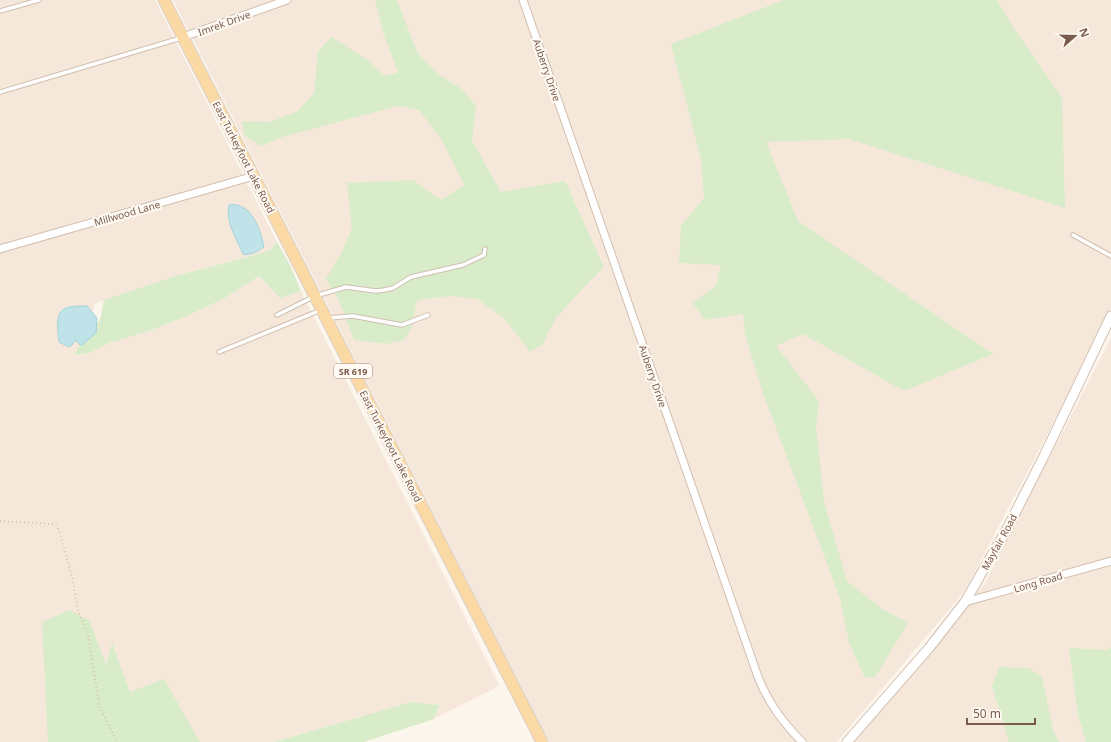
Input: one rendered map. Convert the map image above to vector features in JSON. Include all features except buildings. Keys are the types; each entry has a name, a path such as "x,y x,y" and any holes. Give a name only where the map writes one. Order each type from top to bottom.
{"main road":[{"name":"East Turkeyfoot Lake Road","path":"164,0 542,742"}],"street":[{"name":"Imrek Drive","path":"183,37 287,0"},
{"name":"Auberry Drive","path":"523,0 758,677 774,710 785,725 802,742"},
{"name":"Millwood Lane","path":"0,250 254,176"},
{"name":"Mayfair Road","path":"847,742 929,648 965,602 1008,527 1111,316"},
{"name":"Long Road","path":"965,602 1111,561"}],"lane":[{"path":"0,11 39,0"},
{"path":"0,92 183,37"},
{"path":"1073,235 1111,256"},
{"path":"277,315 315,296 346,287 376,291 393,288 411,278 463,266 484,255 485,249"},
{"path":"219,352 324,314 354,316 402,325 428,315"}],"path":[{"path":"0,521 53,524 56,525 59,530 72,577 78,611 88,633 99,705 117,742"}],"shaded area":[{"path":"0,0 155,0 277,242 270,250 179,275 94,304 90,352 106,344 149,331 187,316 225,298 259,276 280,298 301,291 499,685 434,719 440,705 411,702 274,742 200,742 130,693 112,644 106,665 90,621 52,742 0,742"},
{"path":"173,0 1111,0 1111,309 1074,384 964,592 837,742 549,742"},
{"path":"1111,338 1111,742 854,742 985,583"}],"green space":[{"path":"375,0 397,0 417,52 438,74 463,90 476,106 472,141 501,192 565,181 604,267 556,318 542,345 530,352 504,318 477,299 450,296 417,300 412,326 404,340 386,344 354,340 339,300 326,279 342,252 352,228 347,183 413,180 441,200 464,185 441,139 419,110 398,106 282,137 261,146 244,135 242,121 270,122 298,111 314,93 318,51 332,37 367,60 385,76 398,72 385,38"},
{"path":"784,0 997,0 1011,24 1062,98 1065,208 849,139 766,142 798,221 993,354 904,391 803,334 776,346 819,401 816,425 824,502 847,581 882,609 908,623 875,677 865,678 849,643 840,598 763,393 745,335 743,314 704,320 693,303 716,286 721,265 679,263 681,226 704,198 701,159 671,44"},
{"path":"277,242 290,265 301,291 280,298 259,276 225,298 187,316 149,331 106,344 90,353 74,355 100,320 104,300 179,275 270,250"},
{"path":"70,610 90,621 106,665 112,643 130,692 164,679 200,742 48,742 42,622"},
{"path":"1111,646 1111,742 1086,742 1078,715 1069,648 1109,650"},
{"path":"999,667 1029,668 1042,677 1053,730 1059,742 1009,742 992,686"},
{"path":"411,702 440,705 434,719 364,742 274,742"}],"water":[{"path":"229,205 243,207 254,218 264,247 254,253 243,254 230,224 228,211"},
{"path":"87,306 97,318 96,333 82,345 75,340 69,347 59,342 58,318 62,310 69,307"}]}
